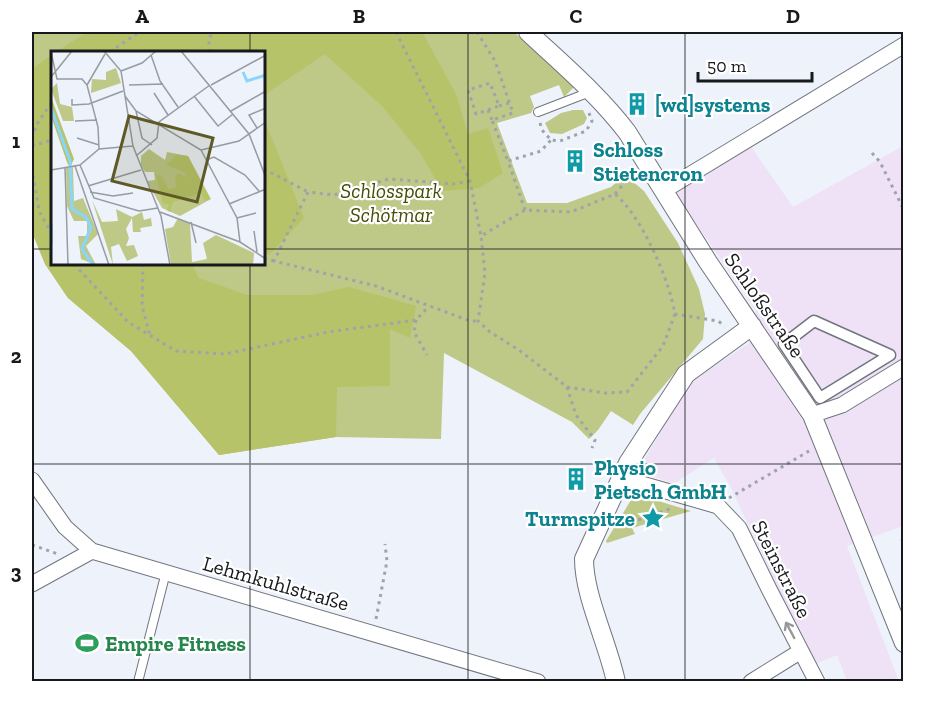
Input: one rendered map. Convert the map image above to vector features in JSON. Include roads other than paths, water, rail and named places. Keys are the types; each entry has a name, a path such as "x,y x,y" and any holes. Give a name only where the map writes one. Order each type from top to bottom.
{"street":[{"name":"Schloßstraße","path":"528,32 586,94 611,112 812,415 903,643"},
{"path":"663,191 903,45"},
{"path":"814,321 890,355 820,398 784,344 814,321"},
{"path":"616,681 611,658 584,575 584,559 621,478 647,432 686,374 752,326"},
{"path":"812,415 842,405 903,367"},
{"name":"Steinstraße","path":"621,478 718,506 739,528 817,681"},
{"name":"Lehmkuhlstraße","path":"32,480 65,527 92,551 538,681"},
{"path":"32,584 92,551"},
{"path":"751,681 801,651"}],"lane":[{"path":"538,112 586,94"},
{"path":"138,681 166,572"}],"place":[{"name":"[wd]systems","path":"637,104"},
{"name":"Schloss Stietencron","path":"575,161"},
{"name":"Physio Pietsch GmbH","path":"576,479"},
{"name":"Turmspitze","path":"653,518"},
{"name":"Empire Fitness","path":"87,643"}],"park label":[{"name":"Schlosspark Schötmar","path":"391,202"}]}
